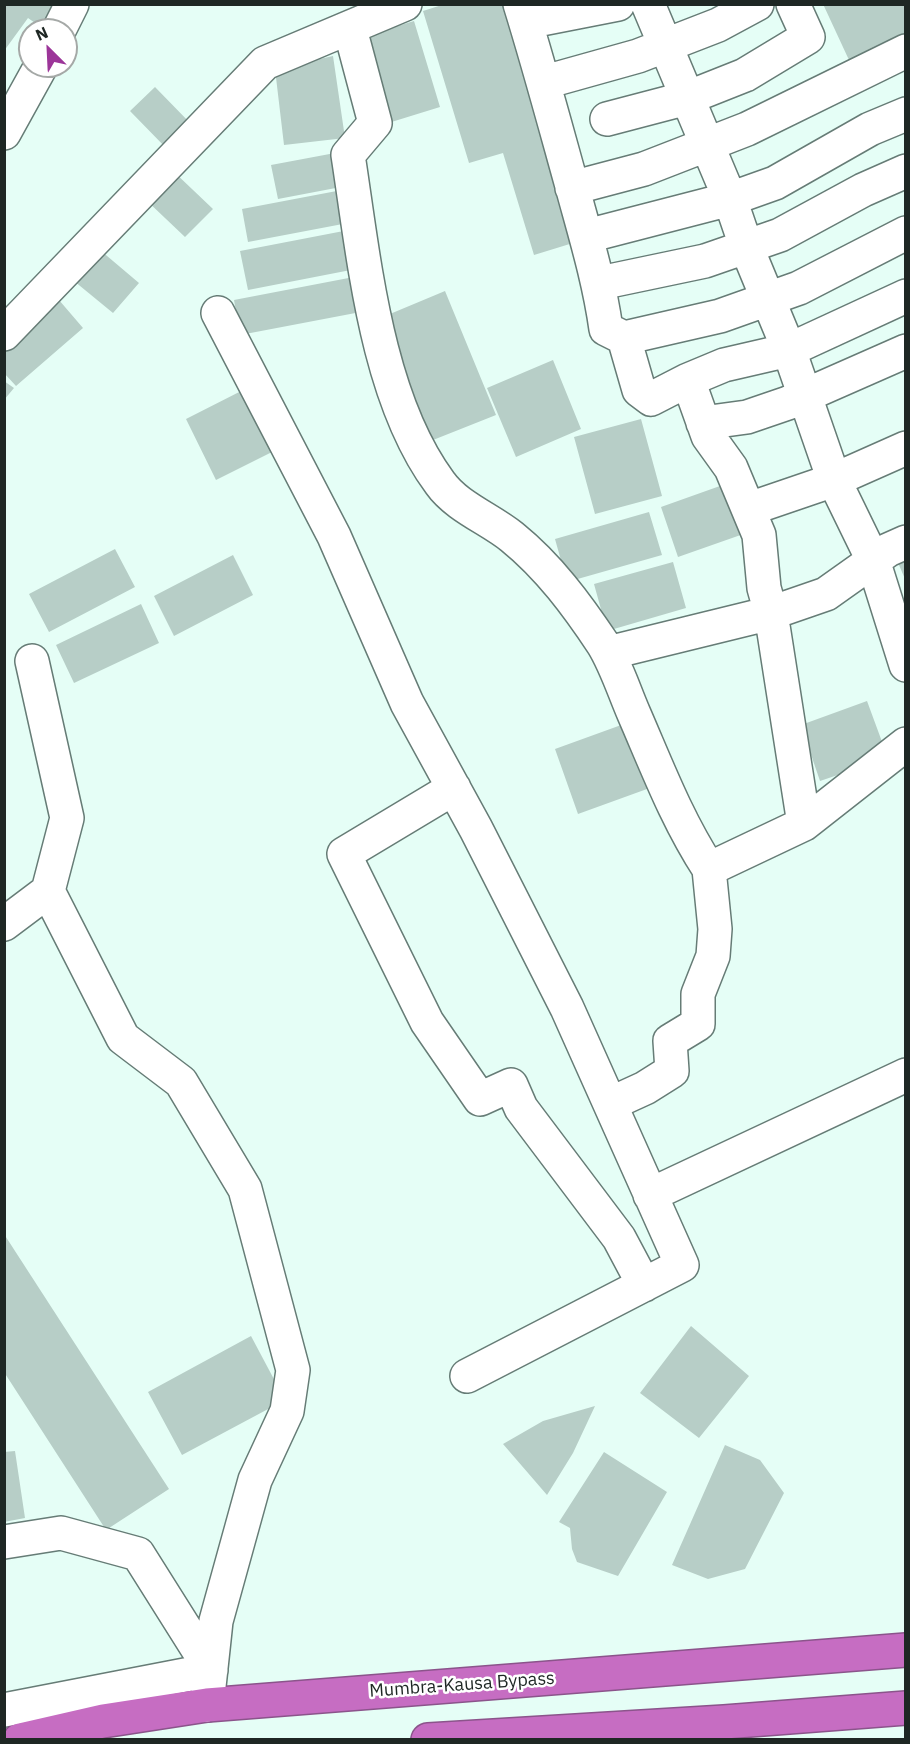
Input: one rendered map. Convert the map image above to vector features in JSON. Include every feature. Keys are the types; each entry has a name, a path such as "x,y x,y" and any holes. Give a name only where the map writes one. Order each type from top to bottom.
{"highway":[{"name":"Mumbra-Kausa Bypass","path":"20,1740 103,1721 207,1705 906,1650"},
{"path":"428,1740 724,1722 906,1708"}],"street":[{"path":"65,18 72,4"},
{"path":"4,334 265,63 405,4"},
{"path":"618,4 523,13 545,82 572,188 600,283 606,329 624,338 720,316 799,288 906,233"},
{"path":"648,4 730,199 746,246 789,350 834,480 873,560 906,665"},
{"path":"545,82 638,56 718,25 757,4"},
{"path":"607,119 687,98 745,75 808,37 793,4"},
{"path":"350,29 375,123 348,155 374,321 407,426 440,485 463,504 512,537 559,583 608,653 685,832 709,869 715,929 713,956 698,994 698,1024 670,1041 672,1071 645,1088 610,1104"},
{"path":"572,188 644,169 747,129 906,51"},
{"path":"4,133 34,78"},
{"path":"587,237 730,199 775,183 870,129 906,114"},
{"path":"600,283 705,261 780,235 863,190 906,171"},
{"path":"624,338 639,390 651,399 724,365 789,350 906,296"},
{"path":"218,313 334,536 407,703 454,788 567,1008 682,1265 467,1376"},
{"path":"703,423 747,417 806,397 906,351"},
{"path":"688,380 708,436 730,468 759,535 764,588 771,613 804,824"},
{"path":"749,509 834,480 906,448"},
{"path":"608,653 771,613 826,594 873,560 906,542"},
{"path":"4,924 48,891 67,818 32,661"},
{"path":"709,869 804,824 906,744"},
{"path":"454,788 344,854 427,1022 480,1099 511,1086 521,1108 619,1238 644,1285"},
{"path":"48,891 123,1038 181,1082 245,1189 293,1370 287,1411 255,1480 216,1621 207,1705"},
{"path":"651,1195 906,1075"},
{"path":"4,1542 61,1533 138,1554 211,1670"},
{"path":"4,1710 211,1670"}],"building":[{"path":"4,4 70,4 57,18 18,18 18,32 4,51"},
{"path":"445,4 514,4 586,239 534,255 503,153 469,163 423,11"},
{"path":"823,4 906,4 906,50 855,73"},
{"path":"414,21 440,107 385,124 358,38"},
{"path":"333,56 345,138 284,145 275,69"},
{"path":"155,87 194,127 169,151 130,111"},
{"path":"335,153 341,187 278,199 271,165"},
{"path":"172,170 213,209 185,237 145,199"},
{"path":"342,190 348,223 248,242 242,209"},
{"path":"354,229 361,268 248,290 240,251"},
{"path":"100,250 139,283 113,313 74,281"},
{"path":"359,276 366,311 240,335 234,300"},
{"path":"445,291 496,415 428,442 378,319"},
{"path":"59,300 83,328 16,386 4,373 4,348"},
{"path":"553,360 581,429 516,457 487,388"},
{"path":"4,381 14,388 4,400"},
{"path":"251,386 282,447 216,480 186,419"},
{"path":"641,419 662,496 595,514 574,437"},
{"path":"734,481 752,531 678,557 661,507"},
{"path":"649,512 662,555 567,582 555,539"},
{"path":"906,546 906,579 905,579 893,551"},
{"path":"115,549 135,587 49,632 29,594"},
{"path":"233,555 253,595 174,636 154,596"},
{"path":"673,562 686,608 607,631 594,584"},
{"path":"141,604 159,643 74,683 56,645"},
{"path":"867,701 888,758 820,781 801,725"},
{"path":"635,720 658,785 578,814 555,749"},
{"path":"4,1234 169,1489 106,1530 4,1372"},
{"path":"691,1326 749,1376 699,1438 640,1393"},
{"path":"251,1336 285,1400 182,1455 148,1392"},
{"path":"595,1406 573,1453 547,1495 503,1444 543,1421"},
{"path":"725,1445 760,1460 784,1493 745,1569 708,1579 672,1565"},
{"path":"15,1451 25,1518 4,1522 4,1452"},
{"path":"604,1452 667,1492 618,1576 577,1562 572,1549 570,1528 559,1522"}]}
